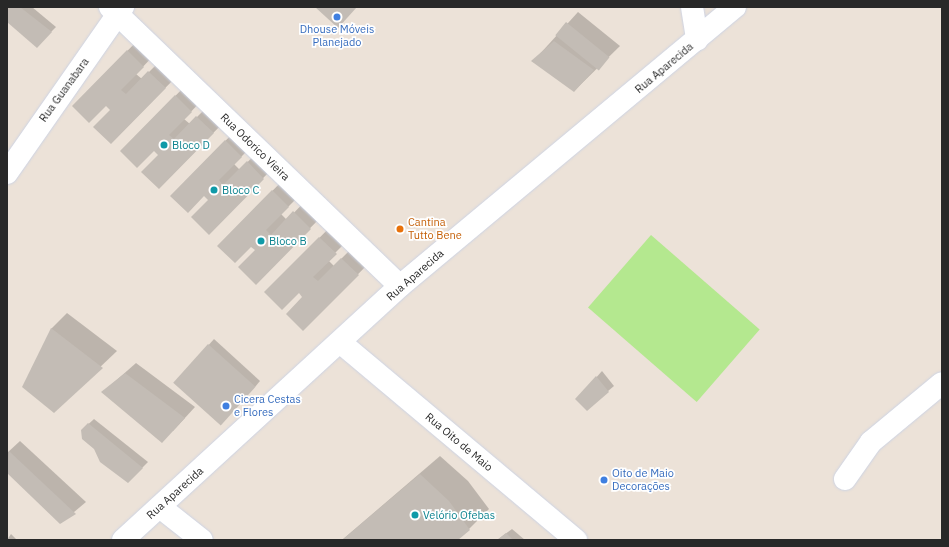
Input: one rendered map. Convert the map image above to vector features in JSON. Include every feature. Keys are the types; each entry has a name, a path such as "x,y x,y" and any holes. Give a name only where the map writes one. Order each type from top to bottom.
{"street":[{"path":"692,7 697,40"},
{"name":"Rua Aparecida","path":"124,540 341,343 400,286 735,7"},
{"name":"Rua Guanabara","path":"7,174 117,10"},
{"name":"Rua Odorico Vieira","path":"117,10 400,286"},
{"name":"Rua Oito de Maio","path":"341,343 576,540"},
{"path":"845,479 871,442 942,383"},
{"path":"160,506 202,540"}],"green space":[{"path":"651,235 760,329 697,402 588,307"}],"building":[{"path":"7,7 20,7 52,32 37,48 7,22"},
{"name":"Dhouse Móveis Planejado","path":"315,7 357,7 338,28"},
{"path":"566,22 610,57 599,70 555,35"},
{"path":"554,41 594,70 574,92 531,61"},
{"path":"127,50 144,67 121,90 126,94 148,71 166,88 111,144 93,127 110,110 106,106 89,123 72,106"},
{"name":"Bloco D","path":"175,95 192,112 169,135 174,139 196,116 214,133 159,189 141,172 158,155 154,151 137,168 120,151"},
{"name":"Bloco C","path":"225,140 242,157 219,180 223,185 247,161 264,179 209,235 191,217 208,200 204,196 188,213 170,196"},
{"name":"Bloco B","path":"272,190 289,207 266,230 271,235 293,211 311,229 256,285 238,267 255,250 251,247 235,263 217,246"},
{"path":"319,237 337,254 313,277 318,281 341,258 359,275 303,331 286,314 302,297 299,293 282,310 264,292"},
{"path":"51,328 103,368 54,413 22,387"},
{"path":"208,344 256,387 221,425 173,383"},
{"path":"125,373 185,418 162,443 101,392"},
{"path":"596,376 609,392 587,411 575,399"},
{"path":"88,423 143,468 128,483 100,462 94,449 82,439 81,430"},
{"path":"9,451 76,514 60,524 7,473"},
{"name":"Velório Ofebas","path":"420,474 449,501 470,530 458,540 342,540"},
{"path":"506,533 513,540 497,540"}],"place":[{"name":"Dhouse Móveis Planejado","path":"337,17"},
{"name":"Bloco D","path":"164,145"},
{"name":"Bloco C","path":"214,190"},
{"name":"Cantina Tutto Bene","path":"400,229"},
{"name":"Bloco B","path":"261,241"},
{"name":"Cicera Cestas e Flores","path":"226,406"},
{"name":"Oito de Maio Decorações","path":"604,480"},
{"name":"Velório Ofebas","path":"415,515"}]}
